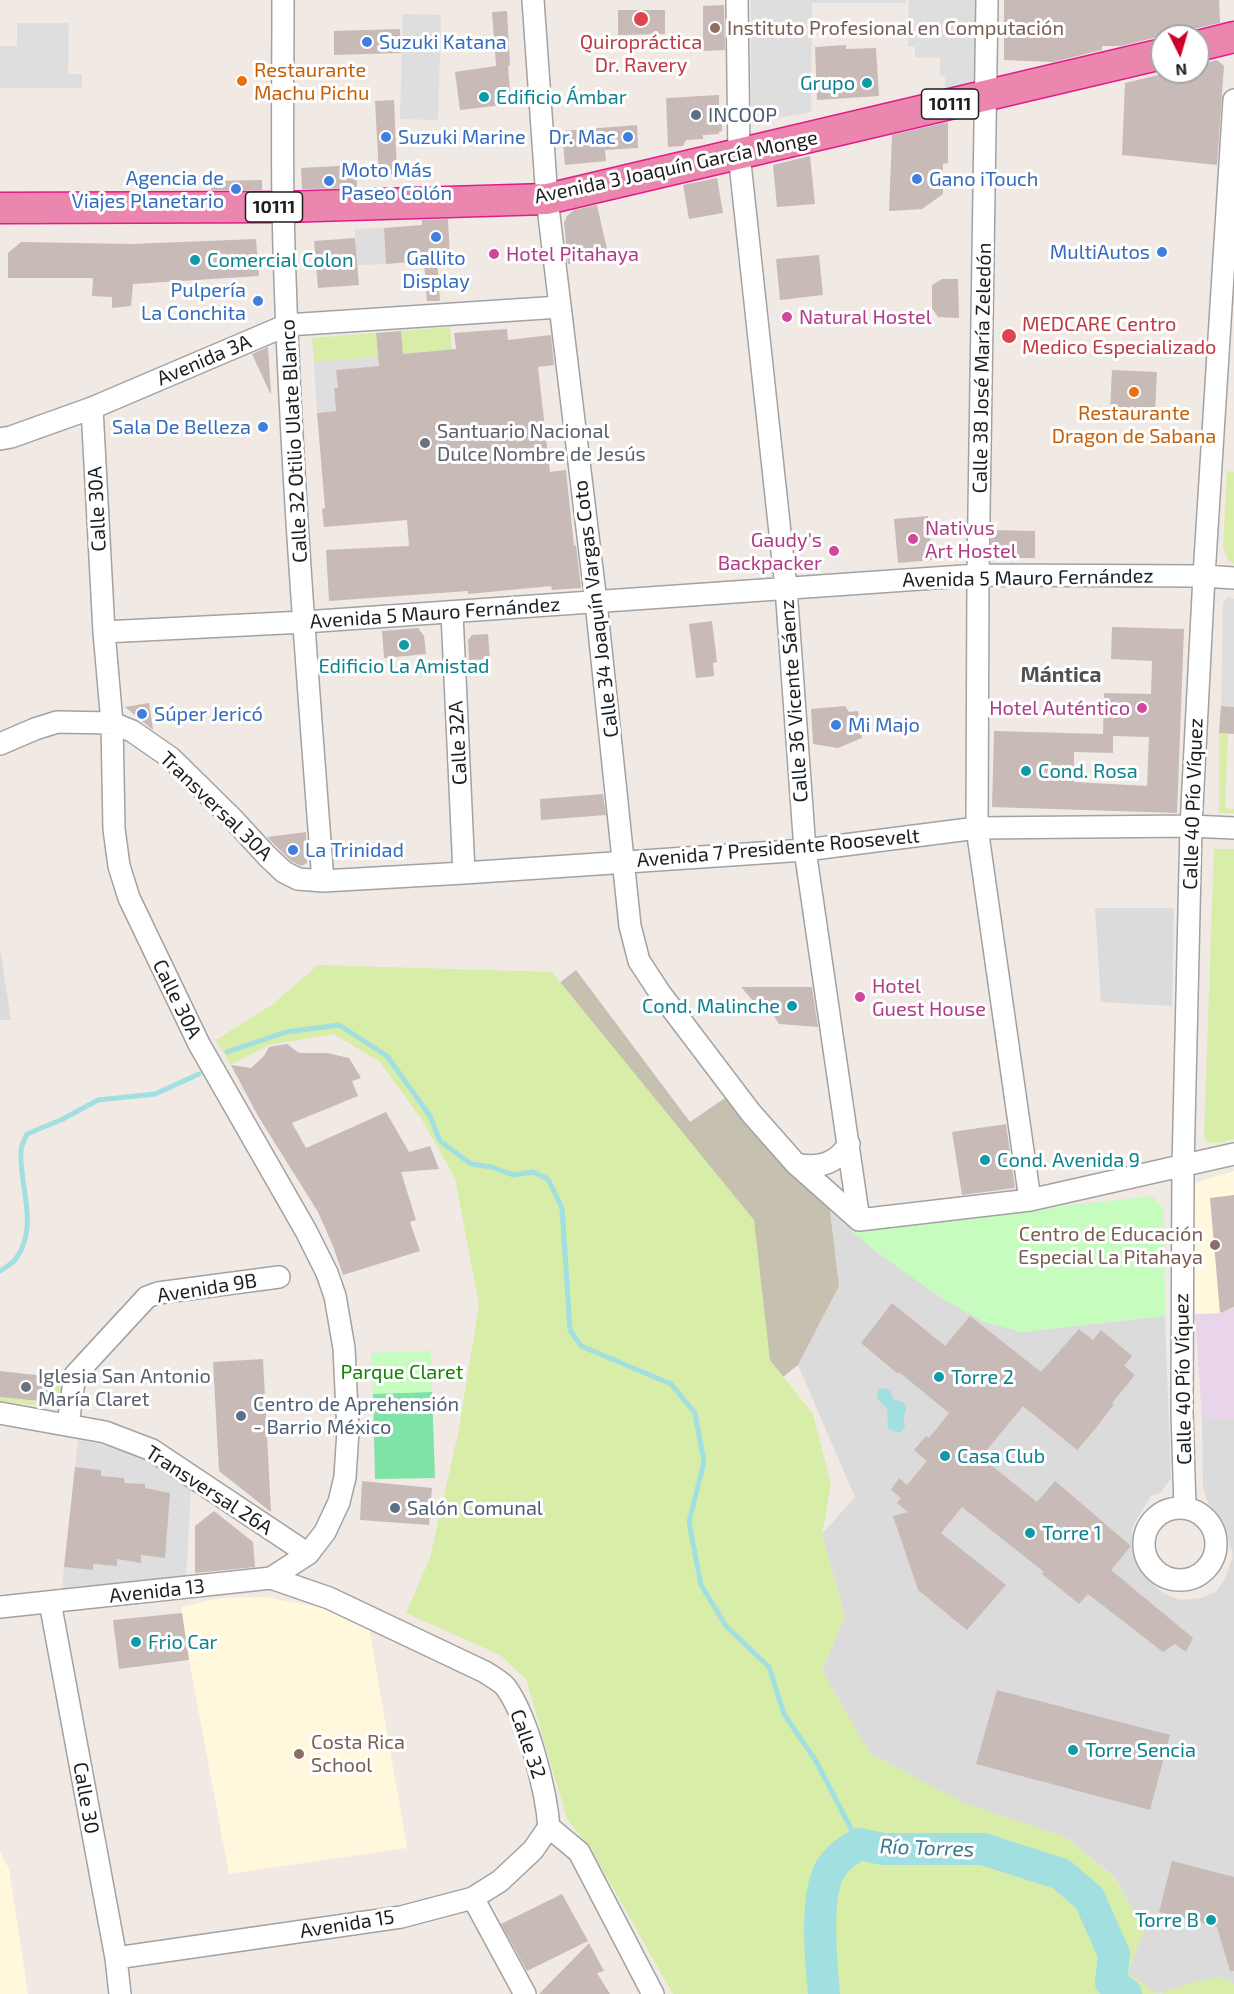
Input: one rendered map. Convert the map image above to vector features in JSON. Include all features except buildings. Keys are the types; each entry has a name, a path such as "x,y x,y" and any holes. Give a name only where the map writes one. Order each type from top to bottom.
{"highway":[{"path":"1210,43 1234,37"},
{"name":"Avenida 3 Joaquín García Monge","path":"0,208 283,207 547,200 1150,57"}],"street":[{"name":"Calle 32 Otilio Ulate Blanco","path":"283,0 283,207 287,325 304,622 323,881"},
{"name":"Calle 34 Joaquín Vargas Coto","path":"533,0 547,200 596,602 630,926 639,961 660,993 751,1113 796,1164 859,1220"},
{"name":"Calle 36 Vicente Sáenz","path":"737,0 739,154 786,588 805,850 859,1220"},
{"name":"Calle 38 José María Zeledón","path":"987,0 978,575 977,828 1030,1200"},
{"name":"Calle 40 Pío Víquez","path":"1185,1508 1182,1412 1183,1167 1191,826 1204,576 1226,351 1234,100"},
{"name":"Avenida 3A","path":"0,439 92,408 287,325 560,307"},
{"name":"Calle 30A","path":"92,408 104,632 112,723 114,829 120,866 129,898 199,1044 306,1231 327,1272 335,1296 344,1348 348,1431 345,1477 339,1502 325,1532 308,1554"},
{"name":"Avenida 5 Mauro Fernández","path":"104,632 452,613 978,575 1234,578"},
{"name":"Calle 32A","path":"452,613 464,873"},
{"path":"0,744 57,722 112,723"},
{"name":"Transversal 30A","path":"112,723 132,731 171,759 284,872 298,879 323,881"},
{"name":"Avenida 7 Presidente Roosevelt","path":"323,881 805,850 977,828 1191,826 1234,828"},
{"path":"796,1164 808,1167 832,1162 849,1144"},
{"path":"859,1220 1030,1200 1234,1154"},
{"name":"Avenida 9B","path":"68,1424 75,1375 147,1297 158,1293 279,1277"},
{"name":"Transversal 26A","path":"0,1413 105,1432 152,1450 308,1554"},
{"name":"Avenida 13","path":"0,1607 271,1578 308,1554"},
{"name":"Calle 32","path":"271,1578 329,1598 485,1672 506,1686 522,1716 547,1802 549,1827"},
{"name":"Calle 30","path":"50,1602 116,1958 120,1994"},
{"path":"549,1827 579,1852 653,1994"},
{"name":"Avenida 15","path":"116,1958 400,1917 473,1898 500,1881 533,1850 549,1827"},
{"path":"473,1898 525,1994"}],"shaded area":[{"path":"751,0 906,0 906,3 812,3 811,112 751,123"},
{"path":"909,0 979,0 977,87 945,91 945,77 940,76 940,58 915,57 915,47 908,47"},
{"path":"403,14 441,15 438,120 400,119"},
{"path":"17,23 69,23 68,74 82,74 82,88 0,88 0,46 17,46"},
{"path":"384,228 386,264 357,265 355,229"},
{"path":"378,357 379,370 373,367 336,370 338,388 334,389 336,411 317,413 314,362"},
{"path":"1227,597 1234,599 1234,707 1221,706 1223,603"},
{"path":"1095,908 1174,908 1172,1006 1101,1002"},
{"path":"0,949 11,1020 0,1020"},
{"path":"576,970 690,1122 725,1098 830,1210 839,1286 798,1365 711,1434 543,996"},
{"name":"Centro de Educación Especial La Pitahaya","path":"1234,1171 1234,1307 1220,1313 1195,1314 1195,1183"},
{"path":"830,1210 878,1253 946,1301 1022,1332 1165,1316 1171,1479 1160,1493 1151,1496 1132,1527 1133,1543 1140,1567 1163,1593 1180,1600 1201,1598 1216,1592 1225,1579 1233,1555 1223,1522 1209,1505 1203,1488 1202,1418 1234,1420 1234,1984 1221,1977 1191,1983 1158,1994 1127,1973 1144,1931 1114,1876 1065,1837 966,1804 870,1754 822,1670 845,1617 822,1534 855,1497 798,1365 839,1286"},
{"path":"1234,1307 1234,1420 1202,1418 1195,1314 1220,1313"},
{"path":"78,1440 114,1447 146,1459 170,1471 191,1487 186,1580 62,1591 64,1567 93,1570 93,1564 117,1566 117,1559 141,1563 141,1555 165,1558 169,1493 145,1488 145,1484 125,1483 124,1478 101,1476 101,1470 75,1467"},
{"name":"Costa Rica School","path":"265,1597 334,1610 369,1627 407,1848 229,1874 181,1607 220,1598"},
{"path":"0,1852 9,1869 28,1994 0,1994"}],"green space":[{"path":"450,327 453,362 428,351 417,355 404,366 401,331"},
{"path":"376,333 378,357 314,362 312,338"},
{"path":"1227,471 1234,472 1234,564 1228,560 1223,547"},
{"path":"1219,733 1228,734 1225,808 1234,809 1234,813 1219,813"},
{"path":"1214,849 1234,849 1234,1139 1213,1143 1204,1137"},
{"path":"318,965 552,972 754,1220 770,1360 813,1414 831,1484 822,1534 845,1617 822,1670 870,1754 966,1804 1065,1837 1114,1877 1144,1931 1127,1973 1158,1994 673,1994 591,1849 567,1819 526,1679 500,1655 406,1613 430,1558 459,1429 479,1305 455,1178 422,1120 380,1062 334,1034 268,1045 231,1065 216,1040 273,1004"},
{"path":"1152,1196 1164,1209 1165,1316 1022,1332 984,1322 946,1301 878,1253 850,1230"},
{"name":"Parque Claret","path":"431,1351 432,1392 373,1394 371,1353"},
{"path":"53,1377 66,1379 58,1408 0,1401 0,1397 50,1402"},
{"path":"432,1392 435,1478 375,1479 373,1394"},
{"path":"1221,1977 1234,1984 1234,1994 1160,1994 1191,1983"}],"water":[{"path":"885,1388 890,1391 893,1399 903,1402 906,1406 906,1412 903,1415 905,1427 901,1432 888,1428 887,1408 877,1396 878,1389"}],"waterway":[{"path":"227,1052 286,1032 339,1025 387,1056 430,1116 440,1141 471,1164 492,1167 513,1175 533,1172 548,1179 562,1208 570,1330 581,1346 671,1384 695,1413 704,1462 689,1522 701,1585 726,1626 769,1667 784,1714 816,1761 859,1844"},
{"path":"0,1271 15,1260 26,1234 27,1207 21,1151 27,1134 63,1119 98,1100 155,1094 199,1074"},
{"name":"Río Torres","path":"824,1994 820,1929 822,1894 831,1868 847,1851 859,1844 883,1849 983,1849 1061,1874 1089,1898 1114,1954 1111,1982 1126,1994"}],"place":[{"name":"Quiropráctica Dr. Ravery","path":"641,19"},
{"name":"Instituto Profesional en Computación","path":"715,28"},
{"name":"Suzuki Katana","path":"367,42"},
{"name":"Restaurante Machu Pichu","path":"242,81"},
{"name":"Grupo","path":"867,83"},
{"name":"Edificio Ámbar","path":"484,97"},
{"name":"INCOOP","path":"696,115"},
{"name":"Suzuki Marine","path":"386,137"},
{"name":"Dr. Mac","path":"628,137"},
{"name":"Gano iTouch","path":"917,179"},
{"name":"Moto Más Paseo Colón","path":"329,181"},
{"name":"Agencia de Viajes Planetario","path":"236,189"},
{"name":"Gallito Display","path":"436,237"},
{"name":"MultiAutos","path":"1162,252"},
{"name":"Hotel Pitahaya","path":"494,254"},
{"name":"Comercial Colon","path":"195,260"},
{"name":"Pulpería La Conchita","path":"258,301"},
{"name":"Natural Hostel","path":"787,317"},
{"name":"MEDCARE Centro Medico Especializado","path":"1009,336"},
{"name":"Restaurante Dragon de Sabana","path":"1134,392"},
{"name":"Sala De Belleza","path":"263,427"},
{"name":"Santuario Nacional Dulce Nombre de Jesús","path":"425,443"},
{"name":"Nativus Art Hostel","path":"913,539"},
{"name":"Gaudy's Backpacker","path":"834,551"},
{"name":"Edificio La Amistad","path":"404,645"},
{"name":"Hotel Auténtico","path":"1142,708"},
{"name":"Súper Jericó","path":"142,714"},
{"name":"Mi Majo","path":"836,725"},
{"name":"Cond. Rosa","path":"1026,771"},
{"name":"La Trinidad","path":"293,850"},
{"name":"Hotel Guest House","path":"860,997"},
{"name":"Cond. Malinche","path":"792,1006"},
{"name":"Cond. Avenida 9","path":"985,1160"},
{"name":"Centro de Educación Especial La Pitahaya","path":"1215,1245"},
{"name":"Torre 2","path":"939,1377"},
{"name":"Iglesia San Antonio María Claret","path":"26,1387"},
{"name":"Centro de Aprehensión - Barrio México","path":"241,1416"},
{"name":"Casa Club","path":"945,1456"},
{"name":"Salón Comunal","path":"395,1508"},
{"name":"Torre 1","path":"1030,1533"},
{"name":"Frio Car","path":"136,1642"},
{"name":"Torre Sencia","path":"1073,1750"},
{"name":"Costa Rica School","path":"299,1754"},
{"name":"Torre B","path":"1211,1920"}],"district":[{"name":"Mántica","path":"1061,675"}]}
